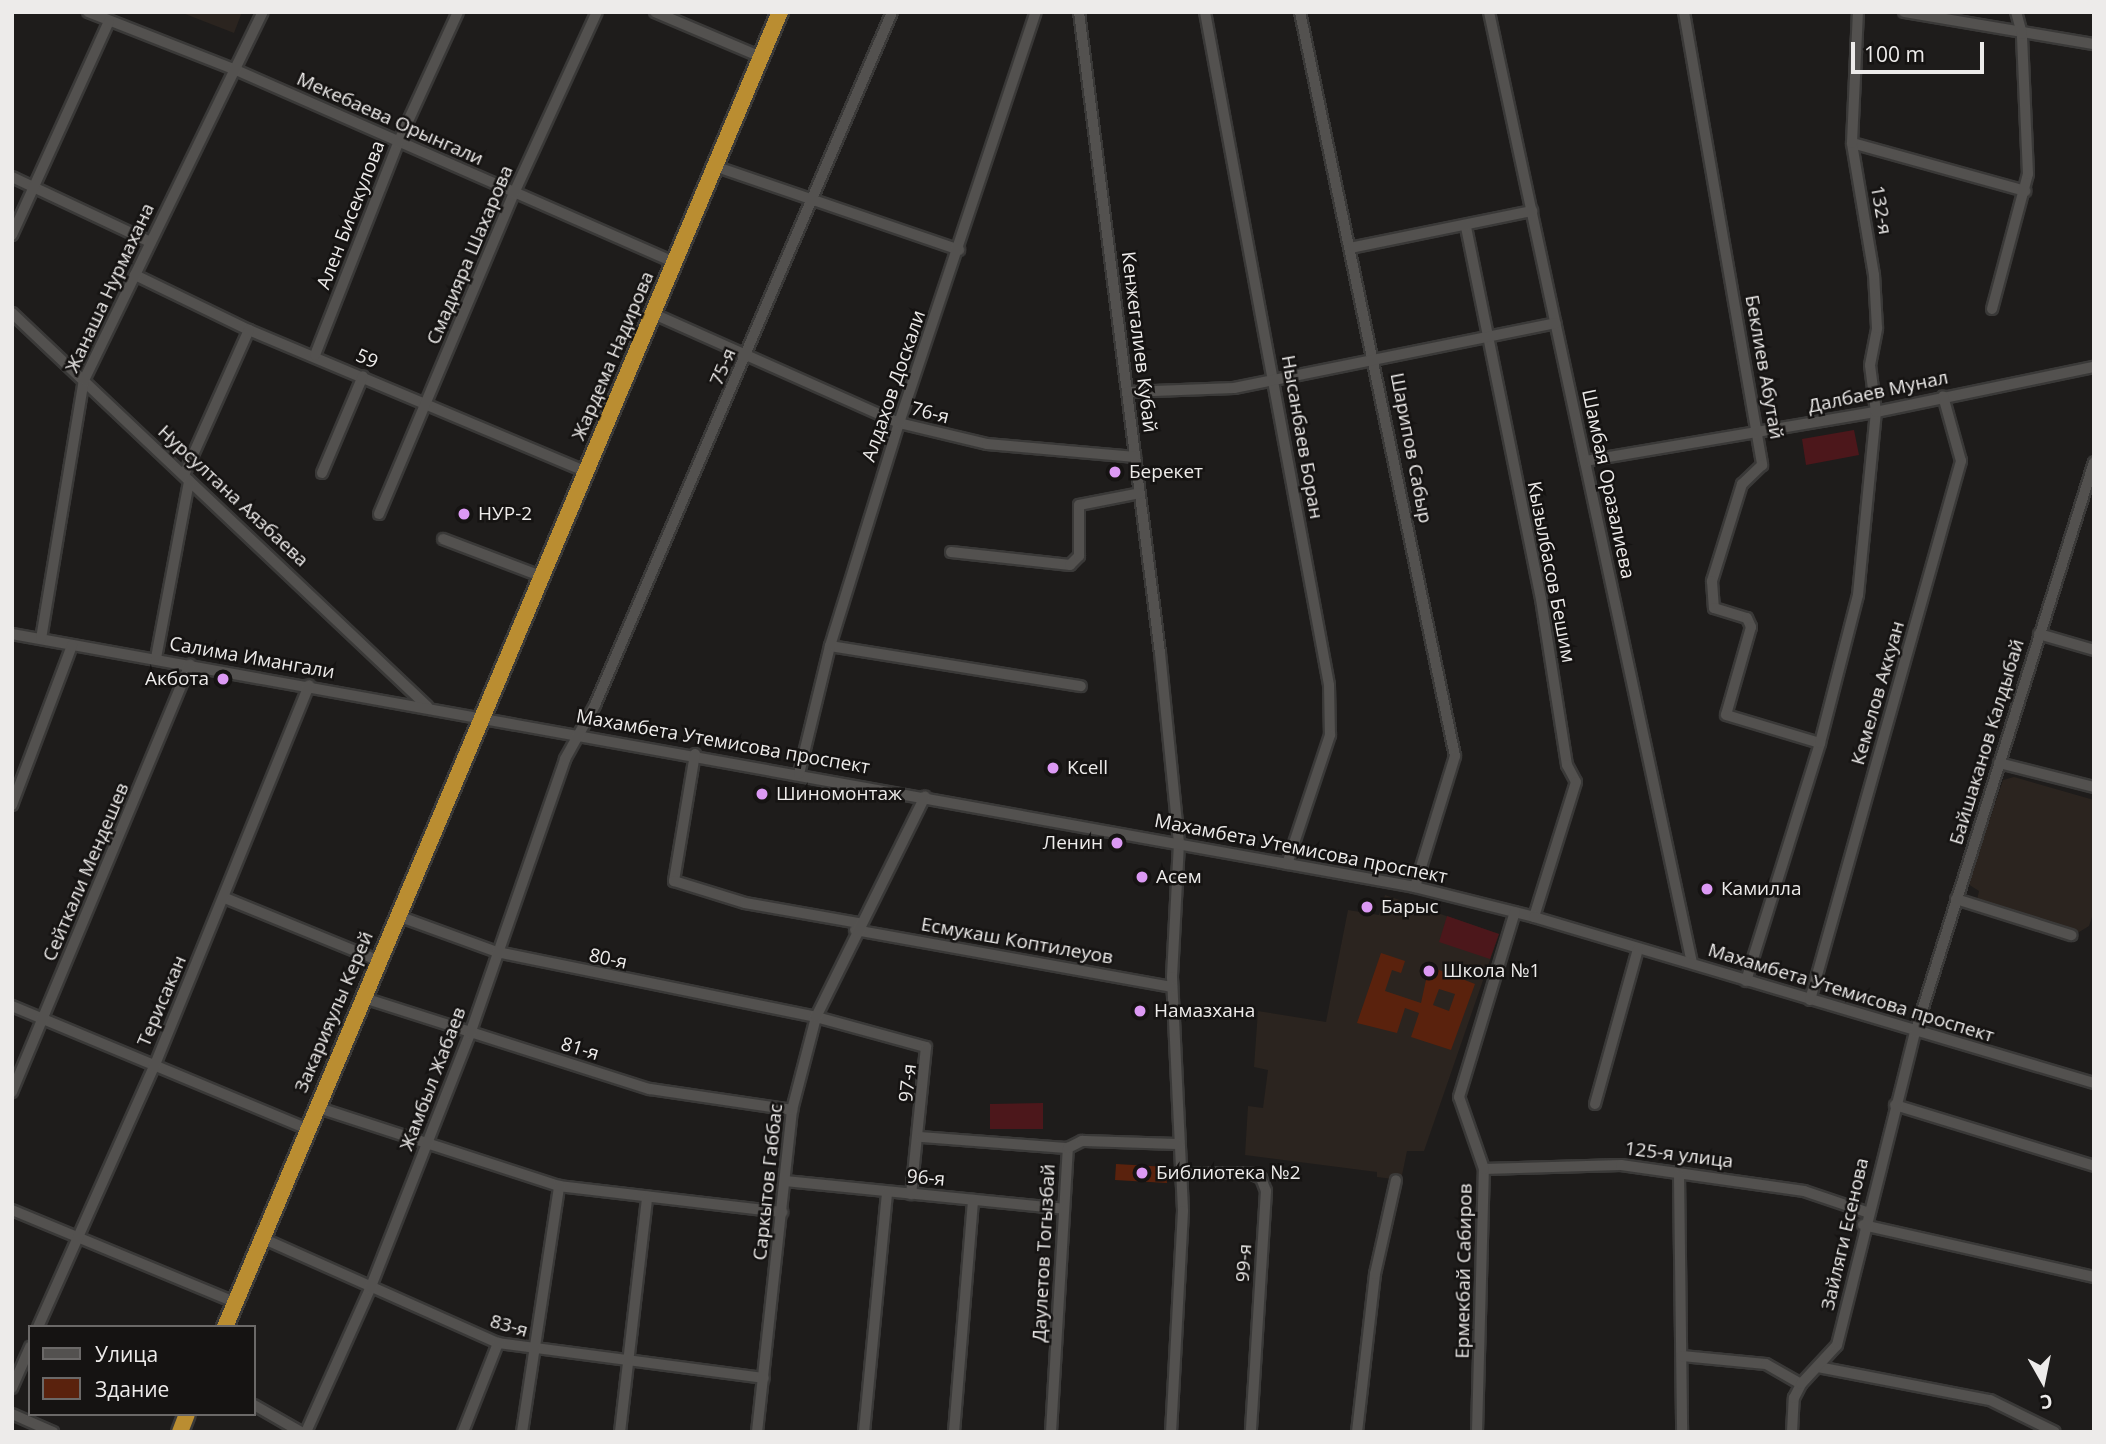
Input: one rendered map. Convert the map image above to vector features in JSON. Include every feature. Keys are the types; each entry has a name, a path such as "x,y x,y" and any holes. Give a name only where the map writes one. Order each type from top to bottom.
{"highway":[{"name":"Жардема Надирова","path":"486,716 780,12"},
{"name":"Закарияулы Керей","path":"226,1325 316,1107 486,716"}],"street":[{"name":"Мекебаева Орынгали","path":"88,12 236,70 675,263"},
{"name":"Жанаша Нурмахана","path":"41,639 84,380 264,12"},
{"name":"Ален Бисекулова","path":"315,355 398,143 458,12"},
{"name":"Смадияра Шахарова","path":"379,514 514,193 597,12"},
{"path":"655,12 761,58"},
{"name":"75-я","path":"579,733 747,356 892,12"},
{"name":"Алдахов Доскали","path":"799,774 830,646 898,423 959,250 1036,12"},
{"name":"Кенжегалиев Кубай","path":"1079,12 1128,392 1178,844 1172,987 1182,1173 1171,1432"},
{"name":"Нысанбаев Боран","path":"1205,12 1329,685 1330,735 1287,864"},
{"name":"Шарипов Сабыр","path":"1300,12 1375,357 1455,756 1415,887"},
{"name":"Шамбая Оразалиева","path":"1489,12 1692,963"},
{"name":"Беклиев Абутай","path":"1684,12 1759,432 1762,465 1742,484 1712,581 1714,608 1747,618 1751,627 1726,715 1820,743"},
{"name":"132-я","path":"1858,12 1852,143 1874,275 1877,328 1870,365 1876,412"},
{"path":"1904,12 2094,44"},
{"path":"1992,309 2025,191 2022,34 2016,12"},
{"path":"12,235 109,21"},
{"path":"1852,143 2025,191"},
{"path":"717,167 812,197 959,250"},
{"path":"12,177 150,242"},
{"path":"1350,248 1466,227 1532,211"},
{"name":"Кызылбасов Бешим","path":"1466,227 1541,599 1567,765 1576,782 1534,917"},
{"name":"59","path":"135,275 249,330 315,355 587,471"},
{"name":"Нурсултана Аязбаева","path":"12,313 427,706"},
{"name":"76-я","path":"654,314 898,423 987,444 1135,457"},
{"path":"1128,392 1199,392 1275,381 1375,357 1556,323"},
{"path":"156,658 187,478 249,330"},
{"name":"Далбаев Мунал","path":"1586,461 1876,412 1943,396 2094,367"},
{"path":"322,473 363,376"},
{"name":"Кемелов Аккуан","path":"1810,1000 1961,461 1943,396"},
{"path":"1746,981 1820,743 1858,595 1876,412"},
{"name":"Байшаканов Калдыбай","path":"1915,1033 1998,763 2093,469"},
{"path":"951,552 1070,565 1079,556 1079,505 1140,493"},
{"path":"443,539 544,577"},
{"name":"Салима Имангали","path":"12,634 486,716"},
{"path":"2039,634 2094,650"},
{"path":"12,805 72,645"},
{"path":"830,646 1082,686"},
{"name":"Сейткали Мендешев","path":"12,1092 190,665"},
{"name":"Терисакан","path":"39,1325 154,1067 225,898 309,685"},
{"name":"Махамбета Утемисова проспект","path":"486,716 1415,887 1534,917 1915,1033 2094,1083"},
{"name":"Жамбыл Жабаев","path":"306,1432 370,1289 470,1034 579,733"},
{"name":"Есмукаш Коптилеуов","path":"695,754 674,881 745,903 857,927 1172,987"},
{"path":"1998,763 2094,787"},
{"name":"Саркытов Габбас","path":"757,1432 792,1110 816,1017 857,927 925,796"},
{"path":"225,898 379,961"},
{"path":"1956,899 2071,935"},
{"name":"Ермекбай Сабиров","path":"1477,1432 1484,1169 1460,1097 1515,912"},
{"name":"80-я","path":"398,916 498,952 816,1017"},
{"path":"1595,1104 1638,949"},
{"name":"81-я","path":"364,998 470,1034 650,1089 792,1110"},
{"path":"12,1006 307,1129"},
{"name":"97-я","path":"816,1017 926,1046 921,1137 911,1194"},
{"name":"Зайляги Есенова","path":"1801,1384 1838,1345 1866,1212 1915,1033"},
{"path":"1895,1105 2094,1166"},
{"path":"316,1107 426,1146 559,1186 782,1212"},
{"path":"921,1137 1068,1148"},
{"name":"Даулетов Тогызбай","path":"1051,1432 1068,1148 1083,1141 1179,1144"},
{"name":"125-я улица","path":"1484,1169 1621,1165 1804,1191 1866,1212"},
{"name":"99-я","path":"1182,1173 1251,1173 1261,1178 1266,1191 1251,1432"},
{"path":"1679,1175 1682,1432"},
{"path":"1357,1432 1375,1274 1396,1180"},
{"name":"96-я","path":"785,1181 1064,1209"},
{"path":"522,1432 530,1350 559,1186"},
{"path":"864,1432 887,1192"},
{"path":"620,1432 647,1197"},
{"path":"954,1432 973,1200"},
{"path":"12,1210 236,1303"},
{"path":"1863,1225 2094,1277"},
{"name":"83-я","path":"262,1238 370,1289 498,1343 627,1363 764,1378"},
{"path":"463,1432 498,1343"},
{"path":"12,1388 28,1352"},
{"path":"1682,1356 1766,1364 1801,1384 1794,1398 1793,1432"},
{"path":"1818,1367 1990,1400 2055,1432"},
{"path":"256,1406 301,1432"},
{"path":"12,1414 53,1432"}],"shaded area":[{"path":"180,12 242,12 234,33"},
{"path":"1854,430 1859,455 1806,465 1802,439"},
{"path":"2014,777 2094,800 2094,911 2089,926 2076,934 1976,904 1979,891 1968,884 2003,780"},
{"path":"1385,895 1499,934 1424,1151 1407,1151 1401,1180 1377,1177 1377,1172 1245,1155 1248,1106 1263,1108 1268,1070 1254,1067 1258,1011 1326,1022 1348,910 1379,915"},
{"path":"1447,916 1499,934 1490,959 1439,942"},
{"path":"1043,1103 1043,1129 990,1129 990,1104"}],"building":[{"name":"Школа №1","path":"1381,953 1405,961 1401,973 1392,970 1385,991 1421,1003 1429,966 1475,984 1451,1050 1411,1037 1419,1013 1405,1008 1397,1033 1357,1023","holes":["1439,989 1455,994 1449,1011 1433,1005"]},
{"name":"Библиотека №2","path":"1116,1164 1168,1167 1167,1183 1115,1180"}],"place":[{"name":"Берекет","path":"1115,472"},
{"name":"НУР-2","path":"464,514"},
{"name":"Акбота","path":"223,679"},
{"name":"Kcell","path":"1053,768"},
{"name":"Шиномонтаж","path":"762,794"},
{"name":"Ленин","path":"1117,843"},
{"name":"Асем","path":"1142,877"},
{"name":"Камилла","path":"1707,889"},
{"name":"Барыс","path":"1367,907"},
{"name":"Школа №1","path":"1429,971"},
{"name":"Намазхана","path":"1140,1011"},
{"name":"Библиотека №2","path":"1142,1173"}]}
